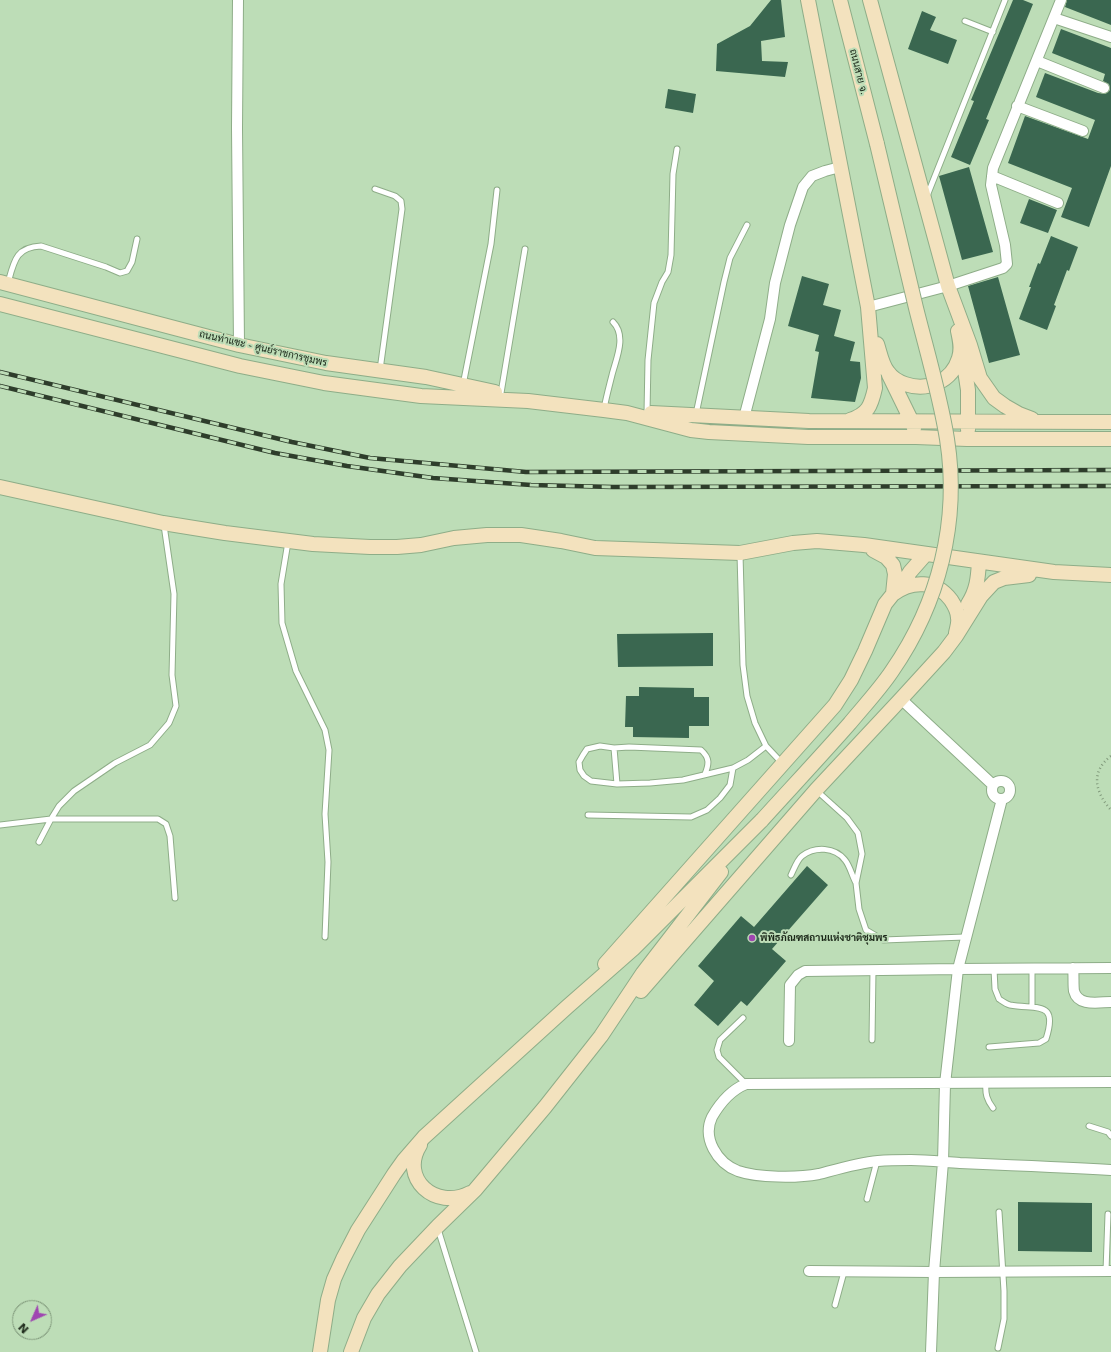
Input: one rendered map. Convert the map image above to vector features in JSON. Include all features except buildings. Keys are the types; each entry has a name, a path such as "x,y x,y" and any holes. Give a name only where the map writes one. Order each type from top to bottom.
{"main road":[{"path":"808,0 876,343 882,360 912,422 916,437"},
{"name":"ถนนสาย จ.","path":"762,820 871,699 892,671 911,640 926,609 941,569 947,542 950,510 950,476 947,441 931,364 840,0"},
{"path":"870,0 948,286 961,345 968,390 967,439"},
{"name":"ถนนท่าแซะ - ศูนย์ราชการชุมพร","path":"4,284 240,346 326,363 426,377 528,401"},
{"path":"948,286 970,345 980,378 994,398 1005,406 1019,414 1040,421"},
{"name":"ถนนท่าแซะ - ศูนย์ราชการชุมพร","path":"0,304 240,366 324,383 421,396 528,401 627,413"},
{"path":"846,421 861,416 866,412 872,401 875,388 868,307"},
{"path":"888,373 899,382 912,387 926,387 938,383 948,377 955,368 960,357 961,345"},
{"path":"240,346 240,366"},
{"path":"627,413 809,421 1111,422"},
{"path":"627,413 691,430 720,433 808,437 1111,439"},
{"path":"0,487 163,523 288,542 370,547 398,547 487,535 521,535 595,548 740,553 793,543 817,541 864,545 925,555 1054,572 1111,575"},
{"path":"864,545 886,557 893,565 896,591"},
{"path":"568,1007 782,763 835,705 851,680 866,651 885,604 925,555"},
{"path":"958,618 972,598 976,588 979,562"},
{"path":"351,1352 364,1318 378,1294 400,1266 438,1226 476,1190 545,1107 601,1036 816,790 944,652 981,596 994,582 1004,578 1054,572"},
{"path":"896,591 916,584 926,584 936,587 946,595 954,605 958,618 956,636"},
{"path":"320,1352 328,1300 334,1280 343,1259 358,1230 404,1160 424,1137 633,949 762,820"},
{"path":"601,1036 643,973 762,820"},
{"path":"424,1137 417,1149 414,1159 418,1180 425,1189 434,1195 445,1199 456,1198 476,1190"}],"street":[{"path":"238,0 237,128 240,346"},
{"path":"868,307 948,286 1004,268 1007,264 1005,245 991,185 992,168 1061,0"},
{"path":"1054,18 1111,37"},
{"path":"1037,60 1104,88"},
{"path":"1017,106 1083,131"},
{"path":"744,418 770,319 775,283 790,226 803,187 812,176 840,167"},
{"path":"992,176 1058,203"},
{"path":"902,699 993,785 992,789 995,796 1002,798 1006,797 1010,792 1008,784 1005,781 999,781 993,785"},
{"path":"931,1352 934,1272 943,1162 945,1084 958,969 1002,798"},
{"path":"1073,968 1074,992 1078,998 1084,1002 1111,1002"},
{"path":"789,1041 790,985 805,971 1111,968"},
{"path":"1111,1082 986,1084 746,1084 724,1100 718,1107 711,1121 709,1130 714,1152 724,1163 738,1171 763,1176 776,1177 817,1174 878,1161 913,1160 1111,1170"},
{"path":"808,1271 1109,1271"}],"lane":[{"path":"925,199 1005,0"},
{"path":"965,21 993,32"},
{"path":"646,413 648,360 654,303 662,282 668,272 671,255 672,174 677,149"},
{"path":"375,189 395,196 401,201 402,209 380,371"},
{"path":"462,386 491,244 498,190"},
{"path":"696,415 730,258 746,225"},
{"path":"4,284 14,261 21,252 30,246 41,246 106,267 120,274 127,271 132,262 137,238"},
{"path":"501,394 525,249"},
{"path":"604,410 612,373 618,357 620,337 619,327 613,322"},
{"path":"39,842 59,806 74,791 115,763 150,745 168,723 176,706 172,675 174,594 163,523"},
{"path":"288,542 281,584 282,623 296,671 325,730 329,750 326,814 328,862 324,937"},
{"path":"740,553 743,665 747,696 755,724 766,746 782,763"},
{"path":"705,774 709,763 707,756 701,750 629,747 614,748 600,746 587,749 580,762 580,770 584,776 591,781 617,784 650,783 683,780 733,768 748,760 766,746"},
{"path":"614,748 617,784"},
{"path":"588,815 691,817 707,810 720,798 730,785 733,768"},
{"path":"816,790 847,818 858,833 862,854 856,883"},
{"path":"0,825 51,819 158,818 166,824 170,836 175,898"},
{"path":"791,875 802,856 813,851 827,848 838,853 846,860 856,883 859,909 866,930 882,940 965,937"},
{"path":"1032,968 1032,1007"},
{"path":"989,1047 1038,1043 1046,1039 1050,1028 1047,1012 1040,1007 1008,1005 999,999 996,989 994,969"},
{"path":"872,1040 873,970"},
{"path":"743,1018 720,1040 717,1050 719,1057 746,1084"},
{"path":"986,1084 985,1094 993,1108"},
{"path":"1089,1126 1108,1132 1111,1136"},
{"path":"867,1199 878,1161"},
{"path":"998,1348 1004,1319 1004,1291 999,1212"},
{"path":"1108,1214 1109,1271"},
{"path":"438,1226 476,1352"},
{"path":"835,1305 844,1272"}],"path":[{"path":"1111,756 1105,761 1098,771 1096,786 1103,801 1111,810"}],"railway":[{"path":"0,372 292,442 370,458 526,472 1111,470"},
{"path":"0,386 275,453 347,466 433,478 531,485 613,487 1111,486"}],"place":[{"name":"พิพิธภัณฑสถานแห่งชาติชุมพร","path":"752,938"}]}
